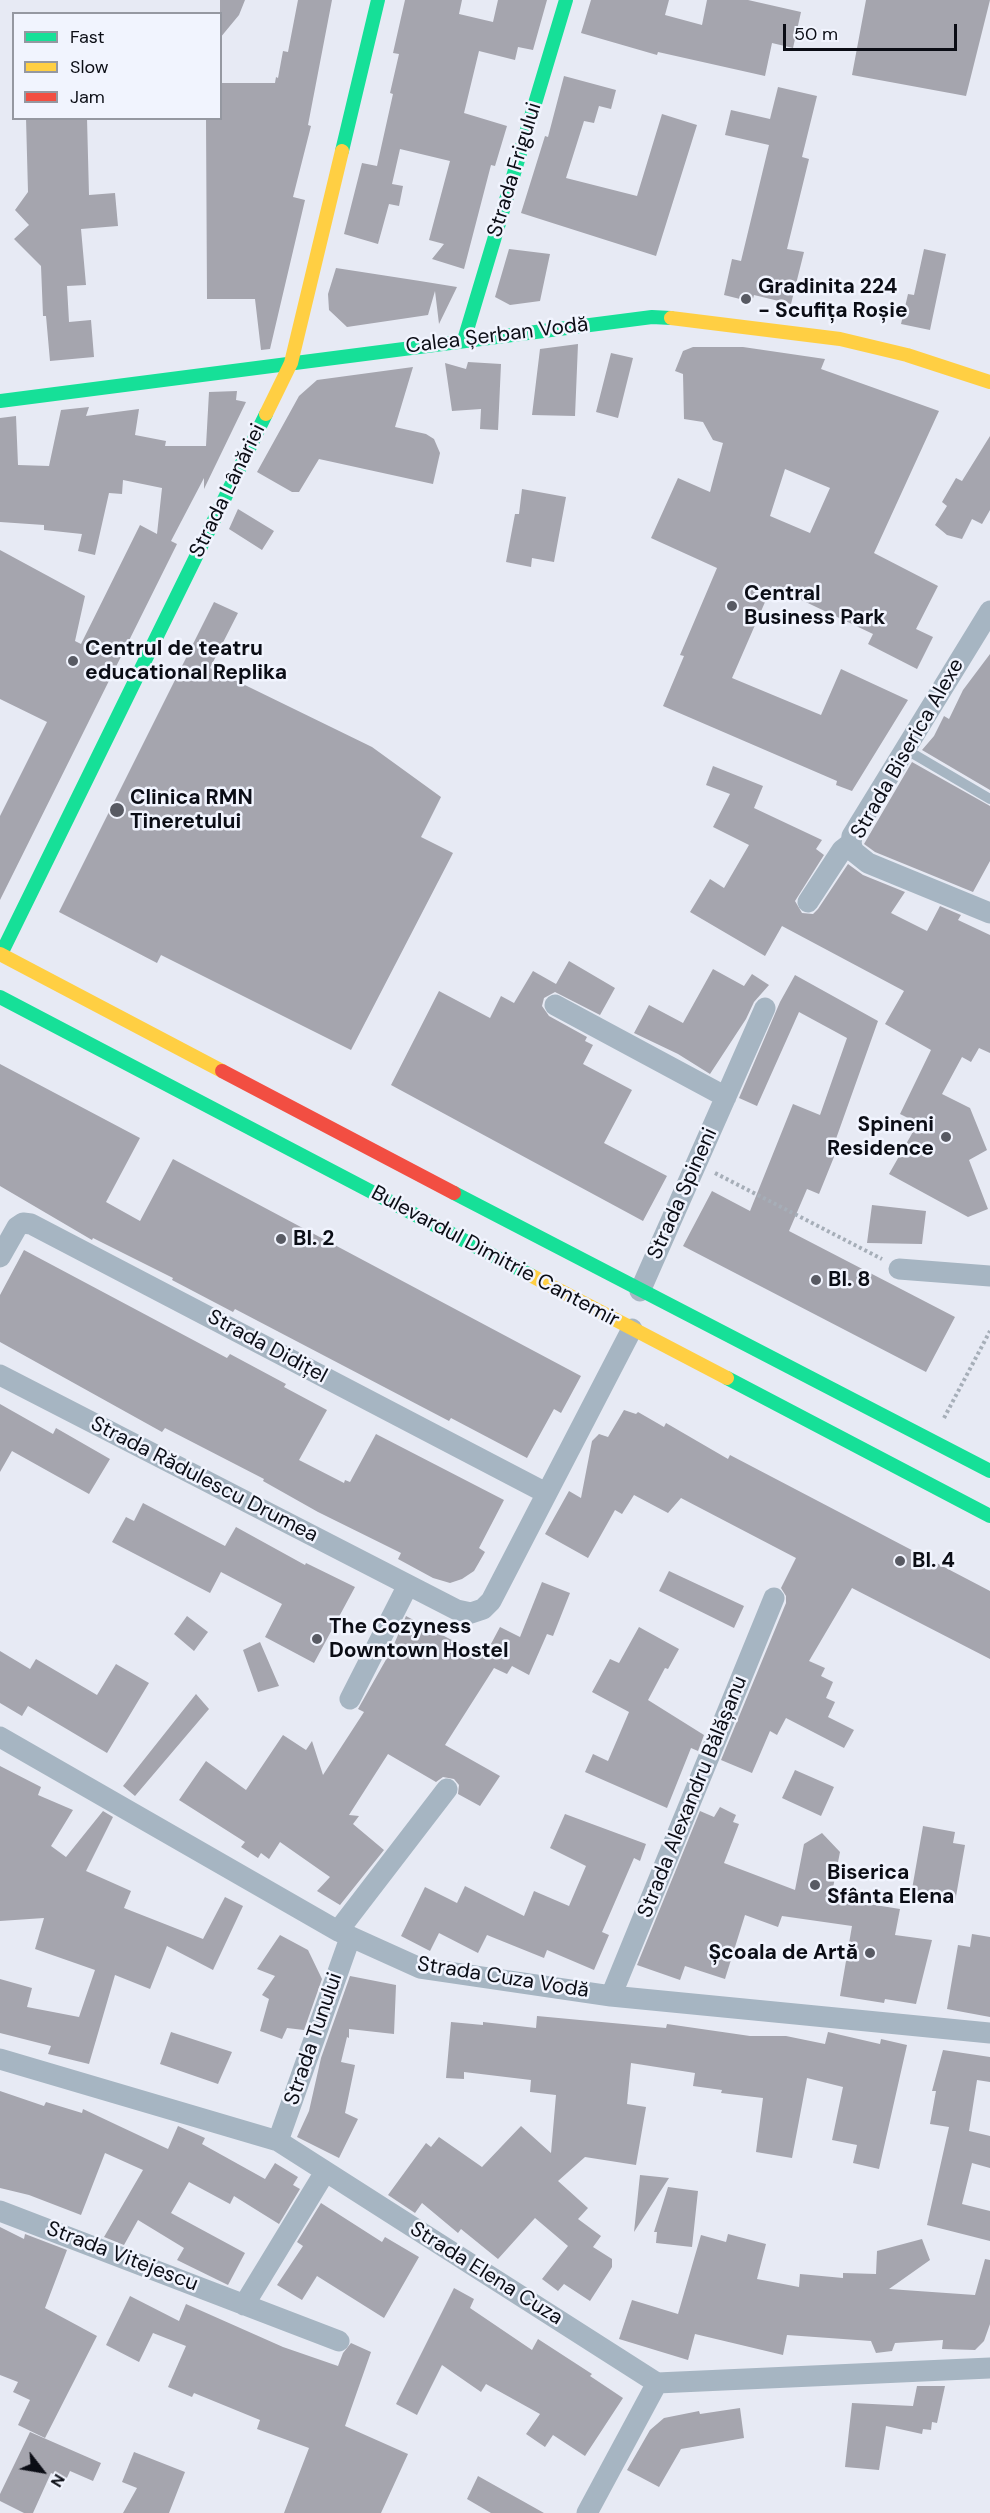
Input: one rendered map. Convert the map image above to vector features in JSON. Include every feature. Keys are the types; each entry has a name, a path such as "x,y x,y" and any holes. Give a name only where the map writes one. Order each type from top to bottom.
{"street":[{"name":"Strada Lânăriei","path":"1,954 291,363 378,0"},
{"name":"Strada Frigului","path":"464,340 566,0"},
{"name":"Calea Șerban Vodă","path":"0,401 627,319 680,318 840,339 907,355 990,382"},
{"name":"Strada Biserica Alexe","path":"990,611 852,836 851,843 853,851 868,863 990,913"},
{"path":"808,902 842,850 851,843"},
{"name":"Bulevardul Dimitrie Cantemir","path":"1,954 640,1291 990,1470"},
{"name":"Bulevardul Dimitrie Cantemir","path":"0,997 990,1516"},
{"path":"555,1005 726,1097"},
{"name":"Strada Spineni","path":"640,1291 765,1008"},
{"name":"Strada Didițel","path":"0,1257 18,1227 23,1223 31,1224 546,1493"},
{"path":"899,1269 990,1276"},
{"name":"Strada Rădulescu Drumea","path":"0,1375 408,1585 461,1611 475,1612 483,1609 491,1601 632,1329"},
{"path":"350,1699 408,1585"},
{"name":"Strada Alexandru Bălășanu","path":"612,1996 774,1598"},
{"name":"Strada Cuza Vodă","path":"0,1737 344,1934 420,1968 612,1996 990,2033"},
{"name":"Strada Tunului","path":"278,2141 344,1934 447,1789"},
{"name":"Strada Elena Cuza","path":"0,2059 278,2141 657,2383"},
{"path":"244,2305 325,2172"},
{"name":"Strada Vitejescu","path":"0,2211 339,2341"},
{"path":"587,2513 657,2383 990,2368"}],"lane":[{"path":"905,749 990,799"}],"path":[{"path":"696,1162 899,1269"},
{"path":"939,1427 990,1331"}],"building":[{"path":"220,0 245,0 239,15 222,36 222,12 220,12"},
{"path":"298,0 332,0 308,125 311,126 293,197 305,200 270,349 261,350 255,299 207,299 206,120 222,120 222,83 275,83 283,51 288,52"},
{"path":"405,0 462,0 459,14 493,22 498,0 547,0 533,50 518,47 515,60 479,51 464,113 507,126 495,166 491,165 464,269 432,259 444,244 429,240 450,161 400,149 392,184 403,186 399,206 389,204 378,244 344,234 362,163 377,166 393,94 390,93 399,54 393,53"},
{"path":"591,0 669,0 665,15 702,25 707,0 748,0 801,12 793,48 772,43 765,76 658,52 657,55 581,33"},
{"path":"866,0 990,0 966,96 852,75"},
{"path":"564,76 616,90 611,109 599,106 594,123 584,121 566,178 637,196 662,114 697,125 656,256 521,213 545,136 548,137"},
{"path":"778,87 817,96 802,157 809,159 787,249 804,252 791,304 754,295 752,302 724,295 732,259 741,261 769,145 725,135 731,110 770,119"},
{"path":"26,120 87,120 89,195 115,193 118,226 81,229 86,285 67,286 69,322 91,320 94,357 50,361 46,316 43,316 41,266 14,239 29,225 15,210 28,192"},
{"path":"509,249 550,254 540,301 510,305 495,297"},
{"path":"924,249 946,254 930,330 901,324 908,294 914,295"},
{"path":"336,268 457,287 439,324 435,291 428,315 347,327 329,310 328,294"},
{"path":"578,344 575,416 532,415 540,349"},
{"path":"693,347 743,347 825,359 821,369 939,411 874,553 938,586 916,629 933,637 917,669 868,644 873,634 772,586 732,678 821,715 841,669 908,700 852,791 836,785 837,781 663,706 684,656 680,655 717,568 651,538 678,478 710,492 723,443 713,440 703,422 684,419 683,374 675,371 683,351","holes":["785,469 830,488 810,533 770,516"]},
{"path":"611,353 633,358 618,418 596,412"},
{"path":"468,362 501,364 498,430 480,429 481,409 452,411 445,363 466,369"},
{"path":"413,367 395,427 426,434 434,439 440,453 433,484 319,459 299,492 292,492 257,472 299,396 317,380"},
{"path":"237,391 236,400 246,402 204,489 204,478 171,541 177,544 0,900 0,816 47,722 0,699 0,550 85,596 75,641 81,644 140,525 157,534 162,488 123,480 122,494 109,493 95,555 78,551 82,534 44,530 44,525 0,522 0,418 16,416 18,465 49,466 61,410 89,407 86,416 139,409 135,435 166,441 165,446 206,446 209,392"},
{"path":"990,436 990,510 982,524 972,519 962,539 947,535 935,525 947,506 942,502 956,478 962,481"},
{"path":"522,489 566,497 554,562 532,558 531,567 506,562 515,514 519,514"},
{"path":"238,509 274,531 262,550 229,529"},
{"path":"214,602 238,613 210,668 372,747 441,797 421,837 453,853 351,1050 161,955 157,963 59,912"},
{"path":"990,654 990,790 922,750 934,736 944,716 949,719 963,690"},
{"path":"912,762 990,806 990,861 973,892 875,852 864,844"},
{"path":"713,766 763,786 754,808 822,840 816,849 824,855 795,901 802,913 813,914 818,909 848,864 863,875 905,892 891,913 927,931 940,906 961,915 958,920 990,935 990,1053 979,1048 971,1062 962,1057 942,1094 970,1108 987,1150 969,1160 988,1209 968,1217 889,1174 918,1123 900,1114 931,1050 885,1024 904,991 782,926 765,956 690,912 710,879 724,888 749,845 713,827 730,794 706,785"},
{"path":"569,961 615,988 600,1015 555,992 544,998 542,1006 549,1016 587,1037 585,1041 593,1045 583,1064 632,1090 604,1143 667,1176 643,1221 391,1085 439,991 490,1018 501,996 514,1003 533,971 556,984"},
{"path":"713,969 744,986 752,974 769,985 754,1002 746,1019 710,1074 678,1054 634,1033 649,1005 683,1023"},
{"path":"795,975 878,1021 832,1150 836,1152 819,1194 807,1189 789,1231 955,1317 926,1372 683,1246 712,1191 750,1211 793,1104 820,1115 847,1038 799,1012 757,1106 739,1098 780,1002"},
{"path":"0,1064 140,1138 106,1202 140,1221 173,1159 581,1376 561,1413 554,1409 527,1458 451,1418 449,1421 235,1309 233,1312 172,1280 173,1278 93,1238 92,1240 0,1186"},
{"path":"872,1205 926,1211 922,1244 867,1243"},
{"path":"24,1250 227,1358 230,1354 286,1384 284,1387 327,1410 299,1460 344,1483 345,1480 350,1482 376,1434 504,1500 479,1548 485,1552 474,1571 450,1583 433,1578 398,1559 401,1553 318,1512 263,1481 264,1479 165,1428 162,1432 0,1342 0,1295"},
{"path":"0,1404 53,1434 56,1428 110,1459 89,1494 12,1451 0,1472"},
{"path":"624,1410 636,1414 638,1412 664,1427 666,1423 728,1459 730,1455 990,1591 990,1659 852,1588 809,1661 825,1668 821,1676 833,1682 826,1698 835,1702 828,1717 854,1730 844,1748 786,1718 777,1735 770,1731 752,1773 721,1760 786,1603 786,1596 781,1588 796,1558 681,1498 668,1513 634,1495 622,1514 615,1510 588,1558 545,1534 569,1491 581,1498 592,1441 599,1434 608,1437"},
{"path":"143,1503 225,1546 236,1527 305,1565 306,1563 355,1587 314,1663 265,1637 282,1604 221,1572 210,1593 112,1542 126,1517 134,1521"},
{"path":"669,1571 744,1606 734,1628 659,1591"},
{"path":"542,1582 570,1593 553,1636 547,1634 529,1675 512,1666 507,1674 494,1668 445,1745 500,1776 480,1806 458,1794 459,1785 454,1779 443,1777 436,1782 388,1754 349,1815 359,1816 353,1824 384,1850 340,1905 317,1891 330,1877 280,1842 269,1859 261,1853 258,1858 241,1847 245,1842 179,1800 206,1761 246,1790 283,1735 306,1750 312,1741 323,1775 364,1712 358,1709 392,1649 406,1616 484,1657 500,1627 520,1637"},
{"path":"187,1616 208,1632 194,1651 174,1634"},
{"path":"639,1627 679,1649 668,1669 665,1668 648,1700 704,1735 698,1751 691,1748 667,1808 585,1772 593,1754 608,1761 629,1712 592,1692 610,1659 619,1663"},
{"path":"260,1642 279,1686 258,1692 243,1650"},
{"path":"0,1651 30,1669 36,1659 97,1695 116,1664 149,1683 107,1753 28,1706 22,1716 0,1703"},
{"path":"196,1694 209,1709 135,1796 123,1786"},
{"path":"0,1766 41,1787 38,1795 73,1810 51,1846 66,1857 103,1811 113,1817 86,1871 131,1891 124,1908 203,1939 225,1897 243,1906 213,1970 167,1946 150,1989 115,1975 89,2064 48,2054 51,2046 0,2033 0,1979 32,1988 27,2007 79,2017 95,1970 35,1949 44,1918 0,1921"},
{"path":"795,1770 834,1787 821,1816 782,1798"},
{"path":"720,1807 736,1815 733,1822 739,1824 724,1863 795,1890 804,1844 822,1833 840,1852 831,1898 900,1909 895,1935 932,1940 916,2004 885,1999 884,2003 840,1996 852,1926 782,1916 778,1927 745,1915 725,1979 685,1966 680,1980 637,1965 700,1811 714,1817"},
{"path":"565,1814 646,1844 640,1861 634,1858 602,1932 609,1935 594,1970 547,1950 544,1958 487,1935 478,1953 439,1933 430,1951 401,1936 425,1887 457,1903 465,1886 524,1916 534,1891 569,1906 586,1866 550,1848"},
{"path":"923,1826 955,1832 953,1843 965,1845 955,1902 911,1895"},
{"path":"972,1934 990,1937 990,2017 947,2009 958,1945 970,1947"},
{"path":"280,1935 308,1950 322,1979 304,2030 287,2028 282,2039 260,2031 269,1999 262,1995 275,1976 257,1969"},
{"path":"350,1976 396,1985 394,2034 349,2029 349,2038 347,2037 341,2062 355,2065 345,2113 358,2119 339,2158 297,2137 309,2111 321,2058"},
{"path":"537,2016 666,2028 667,2024 750,2036 786,2036 825,2044 828,2032 880,2044 881,2039 907,2045 879,2169 853,2163 857,2145 832,2140 843,2087 807,2078 792,2158 756,2152 763,2098 721,2093 722,2090 693,2086 695,2073 631,2063 627,2104 646,2107 636,2165 585,2157 558,2181 588,2208 578,2219 601,2236 593,2247 612,2259 612,2267 590,2301 564,2284 558,2291 542,2279 568,2246 535,2218 498,2259 461,2229 458,2233 422,2203 415,2213 388,2195 426,2143 431,2147 439,2137 482,2167 521,2126 551,2153 556,2095 530,2092 531,2080 464,2072 464,2079 446,2078 451,2022 483,2025 483,2022 536,2028"},
{"path":"171,2032 232,2052 218,2084 160,2064"},
{"path":"943,2050 990,2057 990,2082 977,2080 969,2131 990,2136 990,2168 972,2163 962,2204 990,2211 990,2241 927,2225 949,2127 930,2124 936,2091 932,2091"},
{"path":"0,2091 44,2106 46,2102 82,2113 83,2109 168,2149 178,2126 205,2138 202,2144 265,2179 275,2163 298,2177 293,2185 300,2189 279,2224 234,2196 230,2204 189,2182 171,2213 245,2253 228,2285 177,2260 184,2248 138,2220 124,2245 104,2237 143,2170 105,2153 81,2215 29,2195 0,2188"},
{"path":"640,2175 669,2178 634,2232"},
{"path":"668,2187 698,2191 692,2247 656,2243 657,2232 654,2232"},
{"path":"321,2203 382,2242 385,2237 419,2257 384,2318 317,2276 302,2300 277,2285 303,2246 297,2242"},
{"path":"0,2227 24,2239 25,2234 67,2250 45,2308 97,2336 45,2438 18,2425 30,2400 13,2392 18,2382 0,2375"},
{"path":"728,2234 766,2244 757,2279 799,2287 800,2274 843,2278 843,2273 876,2274 877,2251 922,2239 930,2260 889,2289 975,2295 985,2259 990,2260 990,2324 984,2341 975,2350 942,2349 943,2340 895,2343 892,2351 876,2353 871,2341 787,2335 783,2355 695,2334 688,2360 619,2339 632,2300 678,2314 701,2235 726,2242"},
{"path":"454,2288 474,2299 470,2308 532,2350 538,2339 592,2374 590,2376 623,2398 585,2456 553,2435 545,2447 526,2434 540,2414 486,2384 481,2392 442,2365 417,2415 396,2404"},
{"path":"130,2296 179,2321 186,2304 283,2347 338,2366 343,2353 351,2343 371,2352 345,2426 408,2454 381,2513 284,2513 309,2448 257,2429 260,2420 194,2393 192,2397 168,2387 186,2346 153,2333 139,2362 106,2345"},
{"path":"917,2386 945,2386 937,2423 932,2422 931,2430 923,2429 922,2434 886,2426 879,2470 845,2467 852,2403 913,2406"},
{"path":"740,2408 744,2438 681,2449 659,2487 627,2470 650,2430 664,2418 699,2411 700,2414"},
{"path":"30,2432 101,2463 93,2481 70,2471 66,2480 51,2473 33,2513 24,2513 0,2501 0,2494"},
{"path":"134,2452 185,2472 169,2513 123,2513 137,2488 122,2482"},
{"path":"478,2476 544,2513 491,2513 467,2499"}],"traffic: fast":[{"path":"342,151 378,0"},
{"path":"464,340 566,0"},
{"path":"0,401 652,317 671,318"},
{"path":"1,954 266,414"},
{"path":"0,997 532,1276"},
{"path":"454,1193 990,1471"},
{"path":"727,1378 990,1516"}],"traffic: slow":[{"path":"266,414 291,363 342,151"},
{"path":"671,318 840,339 907,355 990,382"},
{"path":"0,954 222,1071"},
{"path":"532,1276 727,1378"}],"traffic: jam":[{"path":"222,1071 454,1193"}],"place":[{"name":"Gradinita 224 - Scufița Roșie","path":"746,299"},
{"name":"Central Business Park","path":"732,606"},
{"name":"Centrul de teatru educational Replika","path":"73,661"},
{"name":"Clinica RMN Tineretului","path":"117,810"},
{"name":"Spineni Residence","path":"946,1137"},
{"name":"Bl. 2","path":"281,1239"},
{"name":"Bl. 8","path":"816,1280"},
{"name":"Bl. 4","path":"900,1561"},
{"name":"The Cozyness Downtown Hostel","path":"317,1639"},
{"name":"Biserica Sfânta Elena","path":"815,1885"},
{"name":"Școala de Artă","path":"870,1953"}]}
